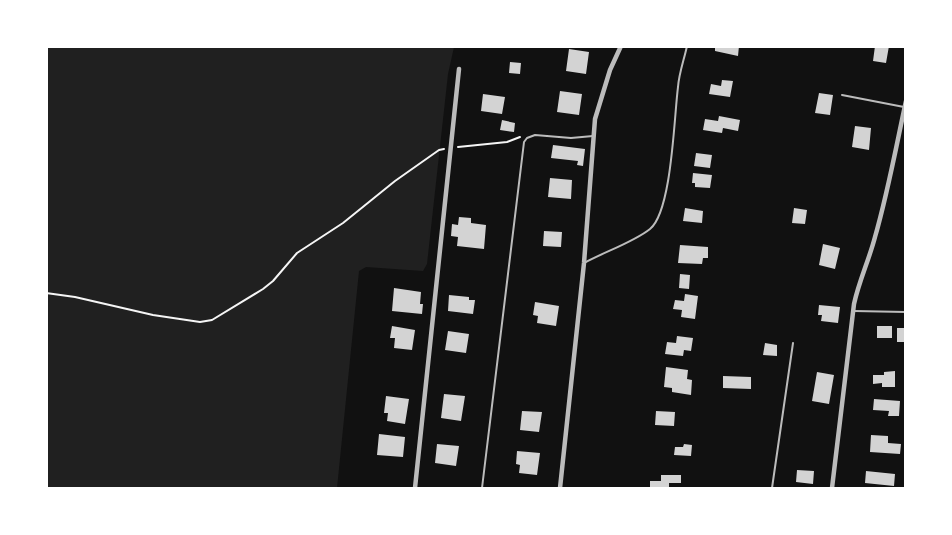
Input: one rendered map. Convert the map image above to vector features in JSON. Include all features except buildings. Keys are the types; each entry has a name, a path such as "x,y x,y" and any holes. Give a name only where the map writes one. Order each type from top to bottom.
{"street":[{"path":"560,489 584,263 593,136 599,100 621,46"},
{"path":"415,489 459,69"},
{"path":"832,489 853,310 858,285 874,241 889,185 906,101"}],"lane":[{"path":"584,263 640,236 658,220 662,210 669,169 678,84 687,46"},
{"path":"842,95 904,107"},
{"path":"482,489 524,142 535,135 571,138 593,136"},
{"path":"853,310 906,312"},
{"path":"772,489 793,344"}],"path":[{"path":"46,293 75,297 153,315 200,322 212,320 263,289 297,253 343,223 438,150 507,142 525,135 535,135"}],"shaded area":[{"path":"46,47 454,47 448,74 427,264 423,271 366,267 359,271 337,488 47,488"}]}
